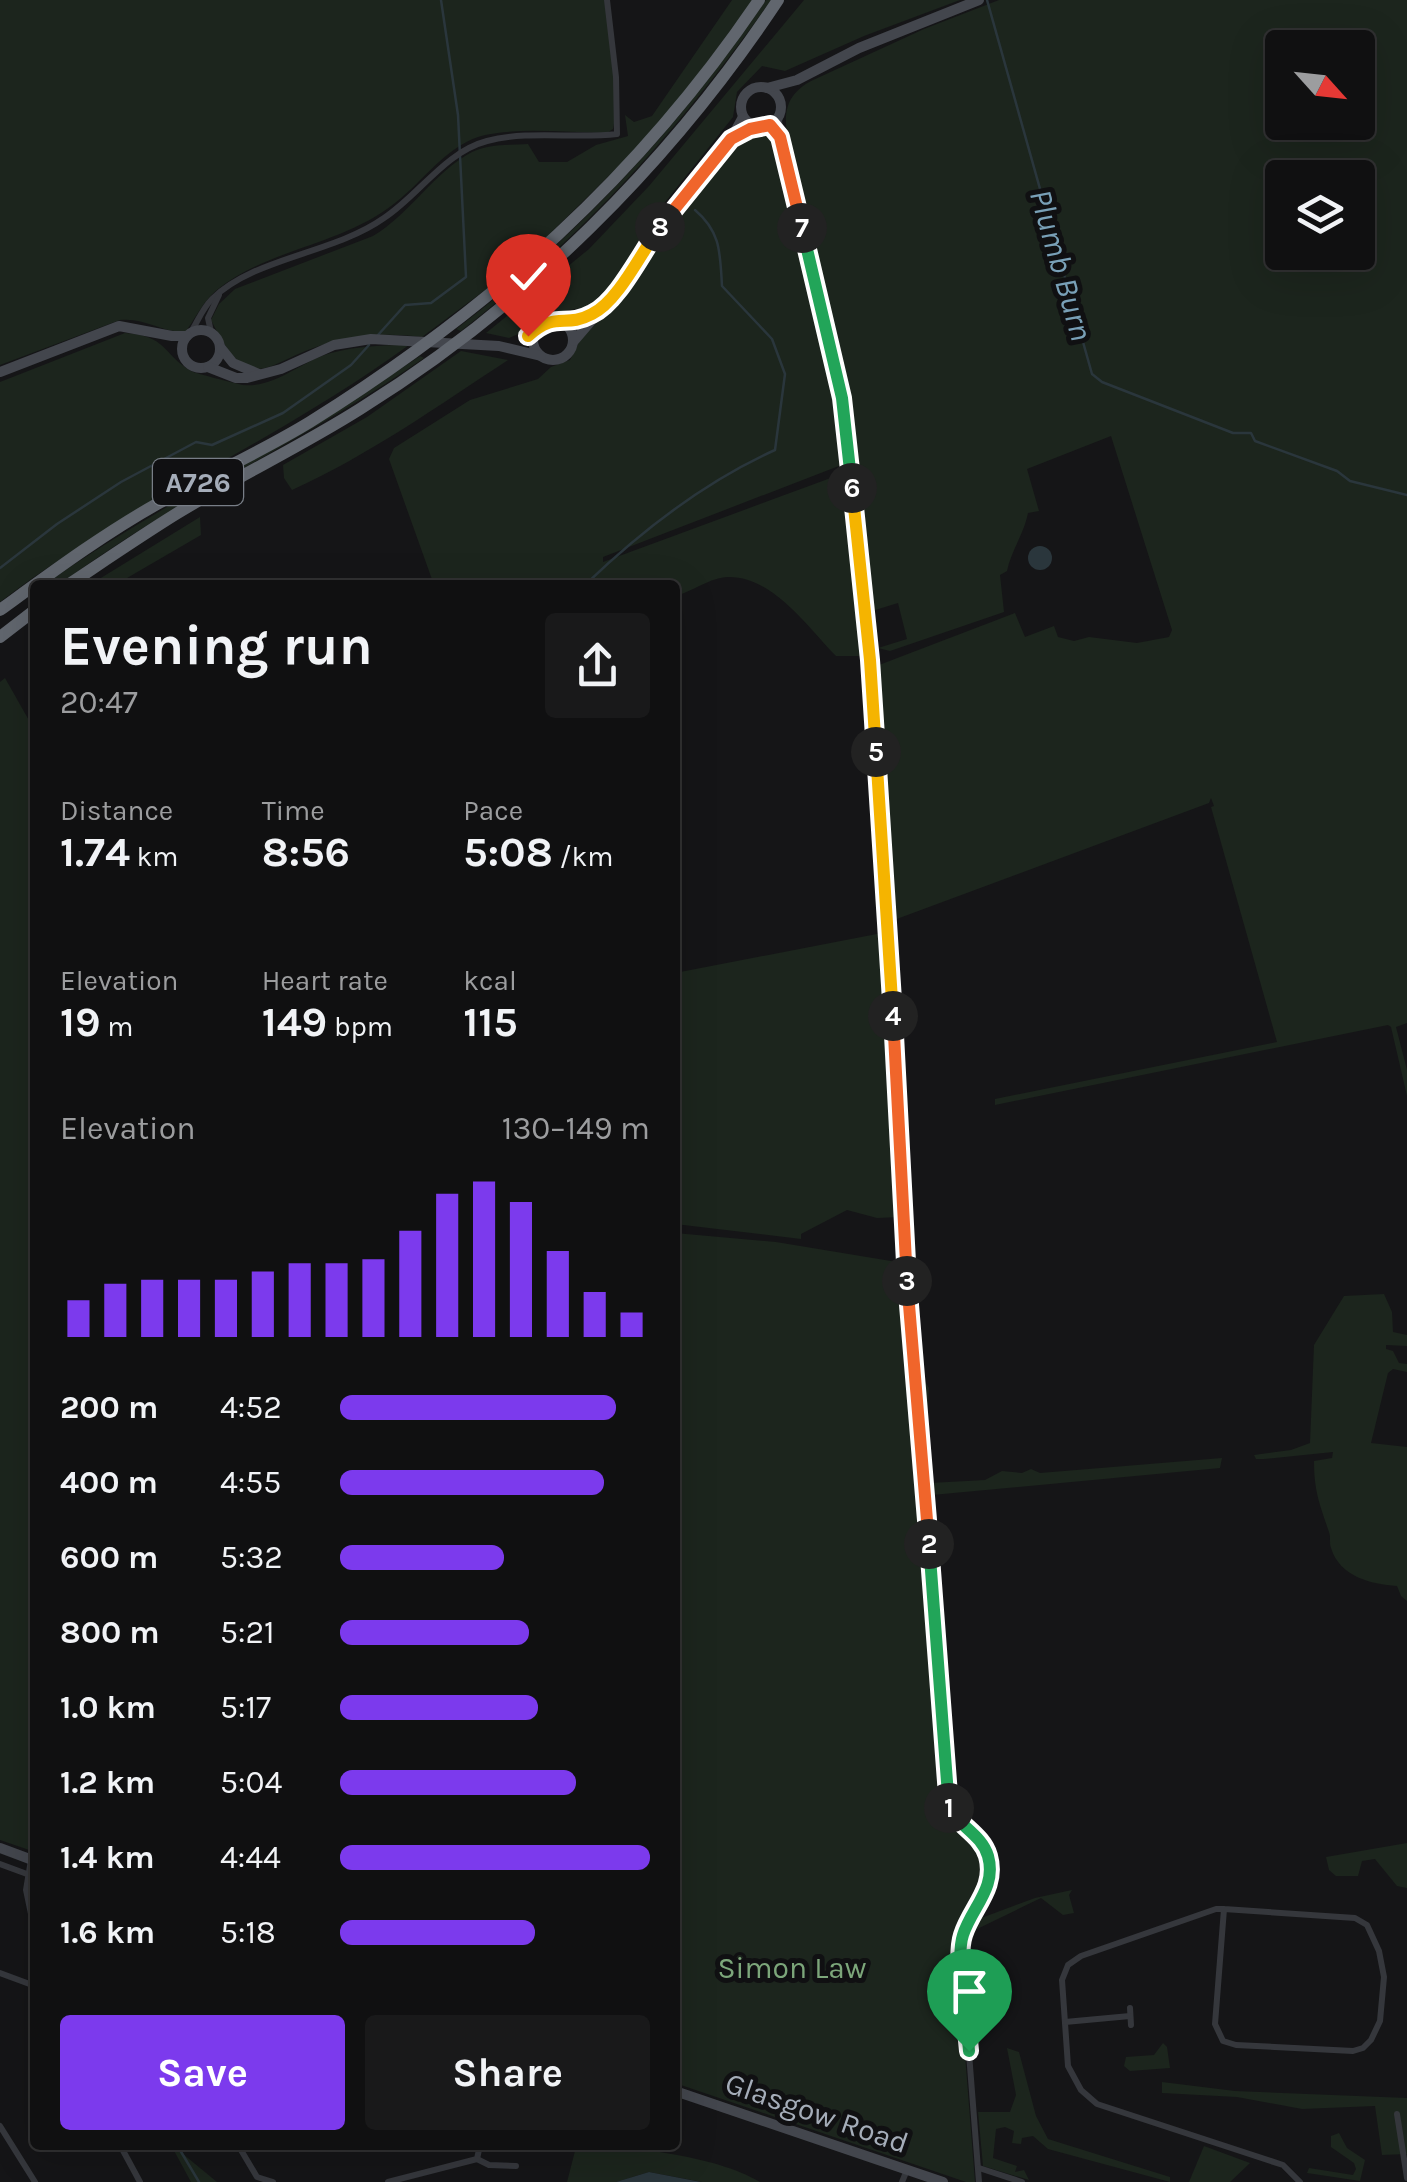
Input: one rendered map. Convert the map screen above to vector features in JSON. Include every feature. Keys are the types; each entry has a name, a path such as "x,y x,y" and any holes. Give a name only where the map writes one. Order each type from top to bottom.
{"highway":[{"name":"A726","path":"42,580 101,538 306,424 446,330 542,252 612,183 672,115 759,0"},
{"name":"A726","path":"76,580 179,512 361,408 525,288 624,196 740,58 778,0"},
{"name":"A726","path":"0,610 30,589"},
{"path":"0,638 30,614"}],"street":[{"path":"182,353 203,309 223,290 247,276 350,238 381,221 464,151 486,141 520,136 618,134 607,0"},
{"path":"154,332 182,353 192,366 208,367 236,378 281,370 324,349 371,339 499,346 554,361 562,359 657,230 731,139 744,117 741,104 748,92 796,80 859,48 978,0"},
{"path":"731,139 772,119 796,80"},
{"path":"767,88 777,94 772,119 780,137 842,398 870,660 905,1258 946,1793 955,1818 982,1842 989,1860 986,1892 968,1924 961,1950 980,2182"},
{"path":"744,117 772,119"},
{"path":"772,119 780,137"},
{"path":"223,290 208,318 211,332 232,363 261,375"},
{"path":"499,346 521,341 548,320 583,318 598,312"},
{"path":"560,321 570,328 574,341"},
{"path":"0,372 118,326 154,332 211,332"},
{"path":"538,326 533,343 540,356"},
{"path":"208,367 217,359 220,347"},
{"path":"0,1848 30,1859"},
{"path":"0,1864 27,1874"},
{"path":"30,1867 27,1874 30,1917"},
{"path":"1224,1909 1216,2024 1223,2041 1353,2051 1371,2040 1380,2021 1384,1977 1380,1951 1367,1926 1355,1918 1224,1909 1204,1912 1073,1960 1062,1980 1071,2074 1081,2090 1098,2104 1282,2165 1300,2182"},
{"path":"0,1973 30,1984"},
{"path":"1065,2022 1130,2016"},
{"name":"Glasgow Road","path":"680,2093 943,2182"},
{"path":"1397,2114 1407,2178"},
{"path":"0,2126 34,2182"},
{"path":"123,2150 140,2182"},
{"path":"241,2150 258,2177 273,2182"},
{"path":"477,2159 479,2150"},
{"path":"388,2182 477,2159 516,2166"},
{"path":"979,2168 1022,2182"},
{"path":"902,2182 907,2170"}],"green space":[{"path":"0,0 605,0 615,83 613,129 607,133 515,131 471,140 448,154 406,194 374,217 259,265 218,289 186,331 120,320 0,365"},
{"path":"732,0 753,0 676,104 622,163 516,267 422,337 352,338 262,369 238,361 225,345 211,320 219,304 235,289 373,236 446,170 472,152 492,146 528,144 539,162 567,162 596,145 628,136 625,115 634,122 652,116"},
{"path":"766,0 771,0 736,48 629,177 550,256 461,331 456,329 544,256 624,177 698,92"},
{"path":"804,0 960,0 785,71 762,66 737,92 733,117 658,211 610,286 588,307 545,314 509,338 486,333 589,249 649,186"},
{"path":"999,0 1407,0 1407,1023 1396,1027 1407,1070 1407,1096 1388,1025 995,1105 995,1099 1277,1042 1211,798 1209,803 894,920 879,665 1015,613 1025,637 1054,626 1058,637 1074,641 1089,637 1137,643 1169,637 1172,630 1111,436 1027,469 1039,511 1028,513 1007,571 1000,575 1004,612 890,651 878,648 871,636 847,388 787,133 789,104 800,88 924,29","holes":["898,603 907,639 878,648 872,611"]},
{"path":"763,133 773,136 780,146 835,381 844,464 603,557 603,562 847,472 867,656 836,656 775,594 744,579 722,578 680,594 680,580 432,580 389,459 394,448 470,400 538,379 551,367 570,360 581,338 614,306 705,179 738,144"},
{"path":"125,333 157,342 191,371 243,385 266,382 341,351 409,345 308,411 100,534 0,602 0,382"},
{"path":"461,351 508,360 376,446 292,490 284,478 283,465 367,417"},
{"path":"420,356 424,358 148,525 66,580 51,580 136,525"},
{"path":"200,517 201,535 124,580 98,580"},
{"path":"5,678 30,722 30,1850 0,1840 0,682"},
{"path":"882,933 900,1217 877,1218 847,1210 801,1234 801,1239 680,1225 680,972"},
{"name":"Simon Law","path":"680,1233 776,1242 903,1263 910,1371 918,1371 929,1388 927,1424 914,1418 914,1456 941,1799 944,1812 980,1849 986,1878 956,1940 975,2182 680,2085"},
{"path":"1384,1294 1392,1312 1393,1332 1407,1335 1407,1346 1386,1345 1386,1349 1393,1351 1399,1363 1407,1364 1407,1372 1393,1369 1388,1373 1371,1443 1407,1447 1407,1601 1397,1586 1358,1577 1335,1558 1318,1498 1314,1461 1332,1458 1333,1452 1264,1459 1254,1455 1310,1443 1314,1345 1344,1296"},
{"path":"1222,1458 1220,1468 932,1495 930,1483 985,1480 1002,1471 1022,1473 1031,1469 1040,1473"},
{"path":"1407,1843 1407,1888 1397,1886 1375,1859 1362,1861 1358,1876 1336,1876 1329,1870 1326,1857"},
{"path":"1072,1890 1069,1895 1074,1913 1063,1915 1041,1898 975,1930 967,1945 976,1920 1035,1898"},
{"path":"1163,2043 1170,2068 1130,2071 1124,2066 1126,2057 1154,2055"},
{"path":"1007,2048 1019,2052 1036,2116 1048,2139 1170,2177 1170,2182 1048,2149 1033,2136 1022,2138 1021,2144 1012,2143 1014,2131 1005,2127 996,2129 993,2158 1017,2166 1015,2172 1024,2170 1029,2180 983,2166 978,2112 1010,2112 1016,2095"},
{"path":"1162,2082 1235,2091 1407,2098 1407,2154 1382,2155 1375,2106 1302,2109 1237,2097 1162,2093"},
{"path":"1339,2133 1347,2148 1365,2160 1360,2181 1307,2173 1309,2168 1353,2175 1354,2163 1331,2147 1331,2136"},
{"path":"1204,2146 1250,2163 1230,2182 1189,2182"},
{"path":"174,2150 181,2150 217,2182 191,2182"},
{"path":"641,2150 694,2158 760,2182 702,2182 649,2172 616,2182 567,2182 575,2151"}],"shaded area":[{"path":"1040,546 1052,558 1040,570 1028,558"},
{"path":"649,2172 701,2182 616,2182"}],"waterway":[{"path":"378,335 405,305 431,303 466,277 458,115 441,0"},
{"name":"Plumb Burn","path":"987,0 1092,374 1102,382 1233,433 1251,433 1255,441 1337,471 1350,481 1407,495"},
{"path":"591,580 674,509 775,450 785,374 772,339 722,286 714,235 695,210"},
{"path":"0,568 121,482 196,442 212,445 283,413 351,365 369,345"},
{"path":"180,2150 199,2182"}],"route":[{"path":"528,336 548,320 571,321 598,312 657,230 731,139 770,125 780,137 842,398 870,660 905,1258 946,1793 955,1818 982,1842 989,1860 986,1892 962,1939 969,2051"}]}
